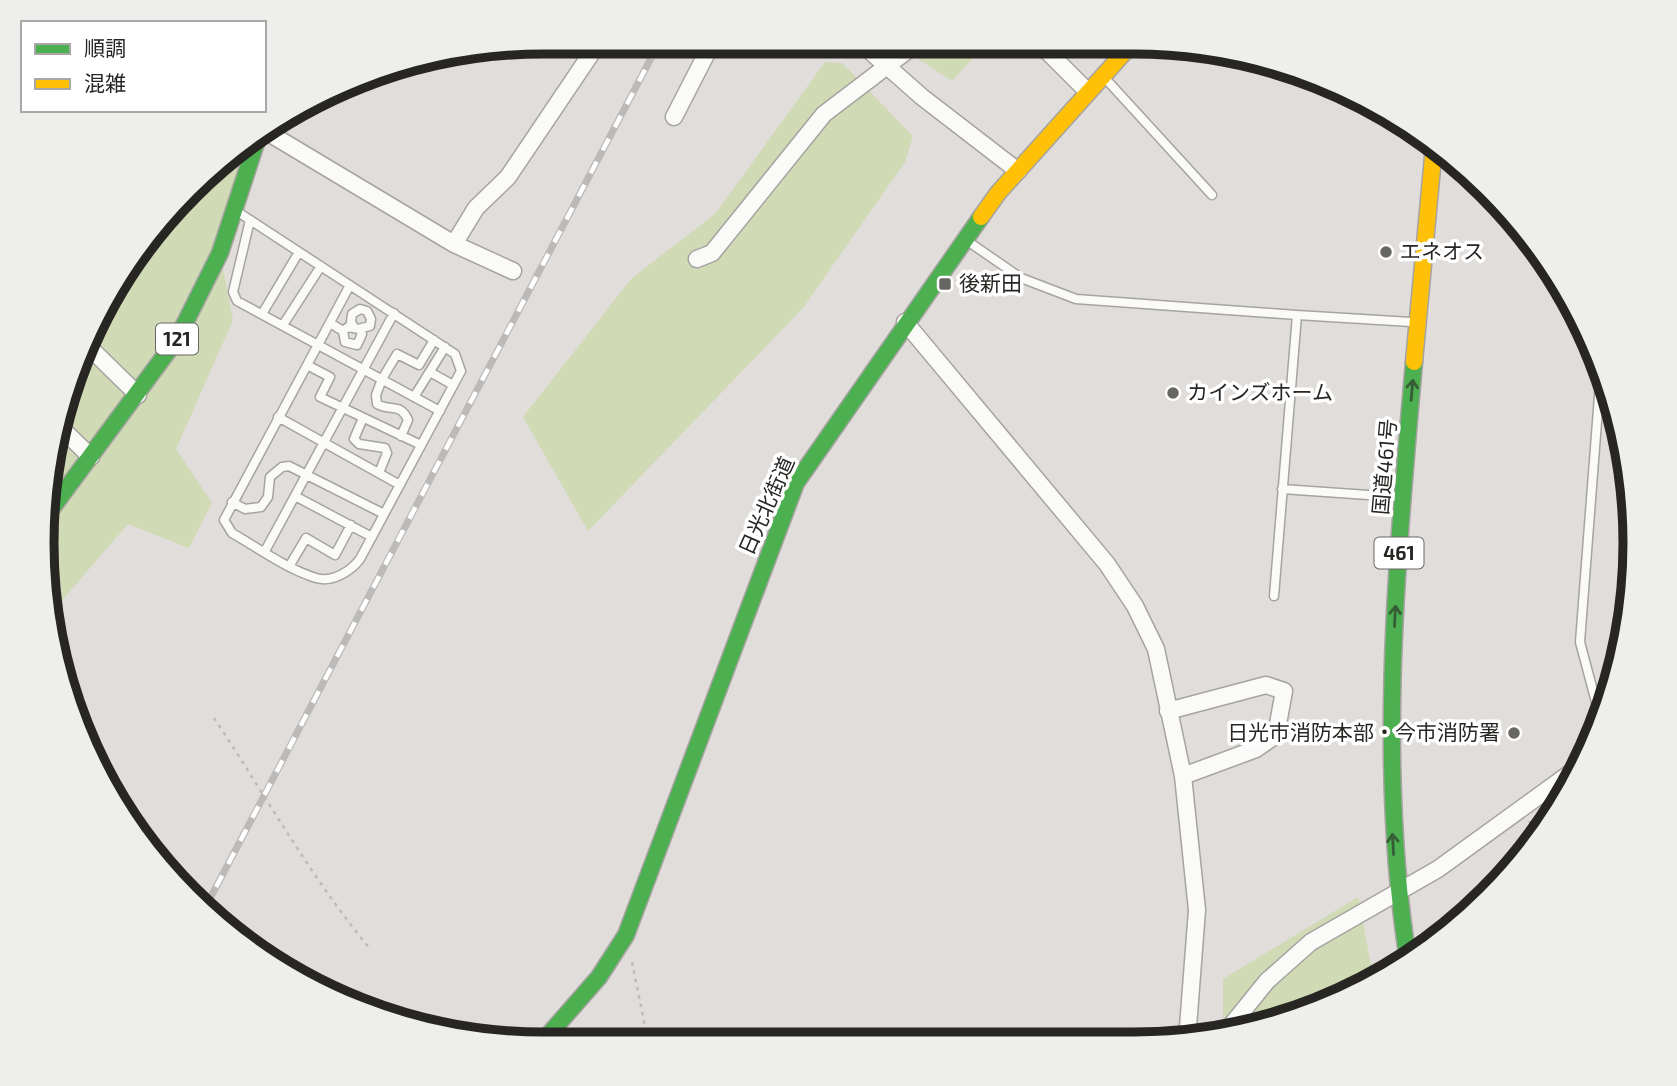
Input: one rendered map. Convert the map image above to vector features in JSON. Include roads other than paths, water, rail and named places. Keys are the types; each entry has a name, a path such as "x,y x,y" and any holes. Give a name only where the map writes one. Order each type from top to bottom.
{"main road":[{"name":"日光北街道","path":"552,1032 582,1001 610,964 626,935 796,483 965,239 1018,171 1122,54"},
{"name":"121","path":"56,504 177,339 200,297 235,210 255,148"},
{"name":"国道461号","path":"1406,949 1396,891 1391,808 1392,706 1403,497 1433,156"},
{"path":"1409,679 1409,808 1421,938"}],"street":[{"path":"454,244 476,208 508,177 591,54"},
{"path":"674,117 706,54"},
{"path":"874,54 922,97 1018,171"},
{"path":"697,259 712,253 824,114 903,54"},
{"path":"1050,54 1087,91"},
{"path":"272,136 454,244 513,271"},
{"path":"905,322 1107,564 1135,606 1156,649 1183,776 1197,910 1188,1029"},
{"path":"93,351 138,395"},
{"path":"67,434 91,457"},
{"path":"1168,711 1266,685 1284,691 1276,735 1256,750 1183,776"},
{"path":"1235,1021 1267,981 1311,942 1438,869 1561,780"}],"lane":[{"path":"1102,75 1212,195"},
{"path":"235,210 299,252 351,285 394,313 455,354 461,371 353,569 340,576 318,579 232,534 224,520 351,285"},
{"path":"250,220 233,292 237,300 440,411"},
{"path":"965,239 1021,278 1076,299 1418,323"},
{"path":"262,314 299,252"},
{"path":"283,325 321,266"},
{"path":"343,331 345,342 353,346 361,339 362,334 351,317 360,309 368,311 370,324"},
{"path":"265,551 394,313"},
{"path":"1274,596 1297,315"},
{"path":"330,323 343,331 367,328 370,324"},
{"path":"370,324 384,331"},
{"path":"401,436 408,420 404,412 398,407 377,404 376,396 382,379 397,354 419,365 434,340"},
{"path":"414,397 445,347"},
{"path":"307,366 330,377 320,397 421,445"},
{"path":"430,372 453,385"},
{"path":"1596,703 1580,642 1599,393"},
{"path":"278,417 400,485"},
{"path":"363,418 354,439 359,443 385,448 387,453 379,473"},
{"path":"232,502 246,509 261,507 268,497 270,477 282,467 307,474 384,514"},
{"path":"1282,489 1403,497"},
{"path":"295,496 372,537"},
{"path":"290,565 306,538 335,555 351,525"}],"railway":[{"path":"209,900 653,54"}],"place":[{"name":"エネオス","path":"1386,252"},
{"name":"後新田","path":"945,284"},
{"name":"カインズホーム","path":"1173,393"},
{"name":"日光市消防本部・今市消防署","path":"1514,733"}]}
